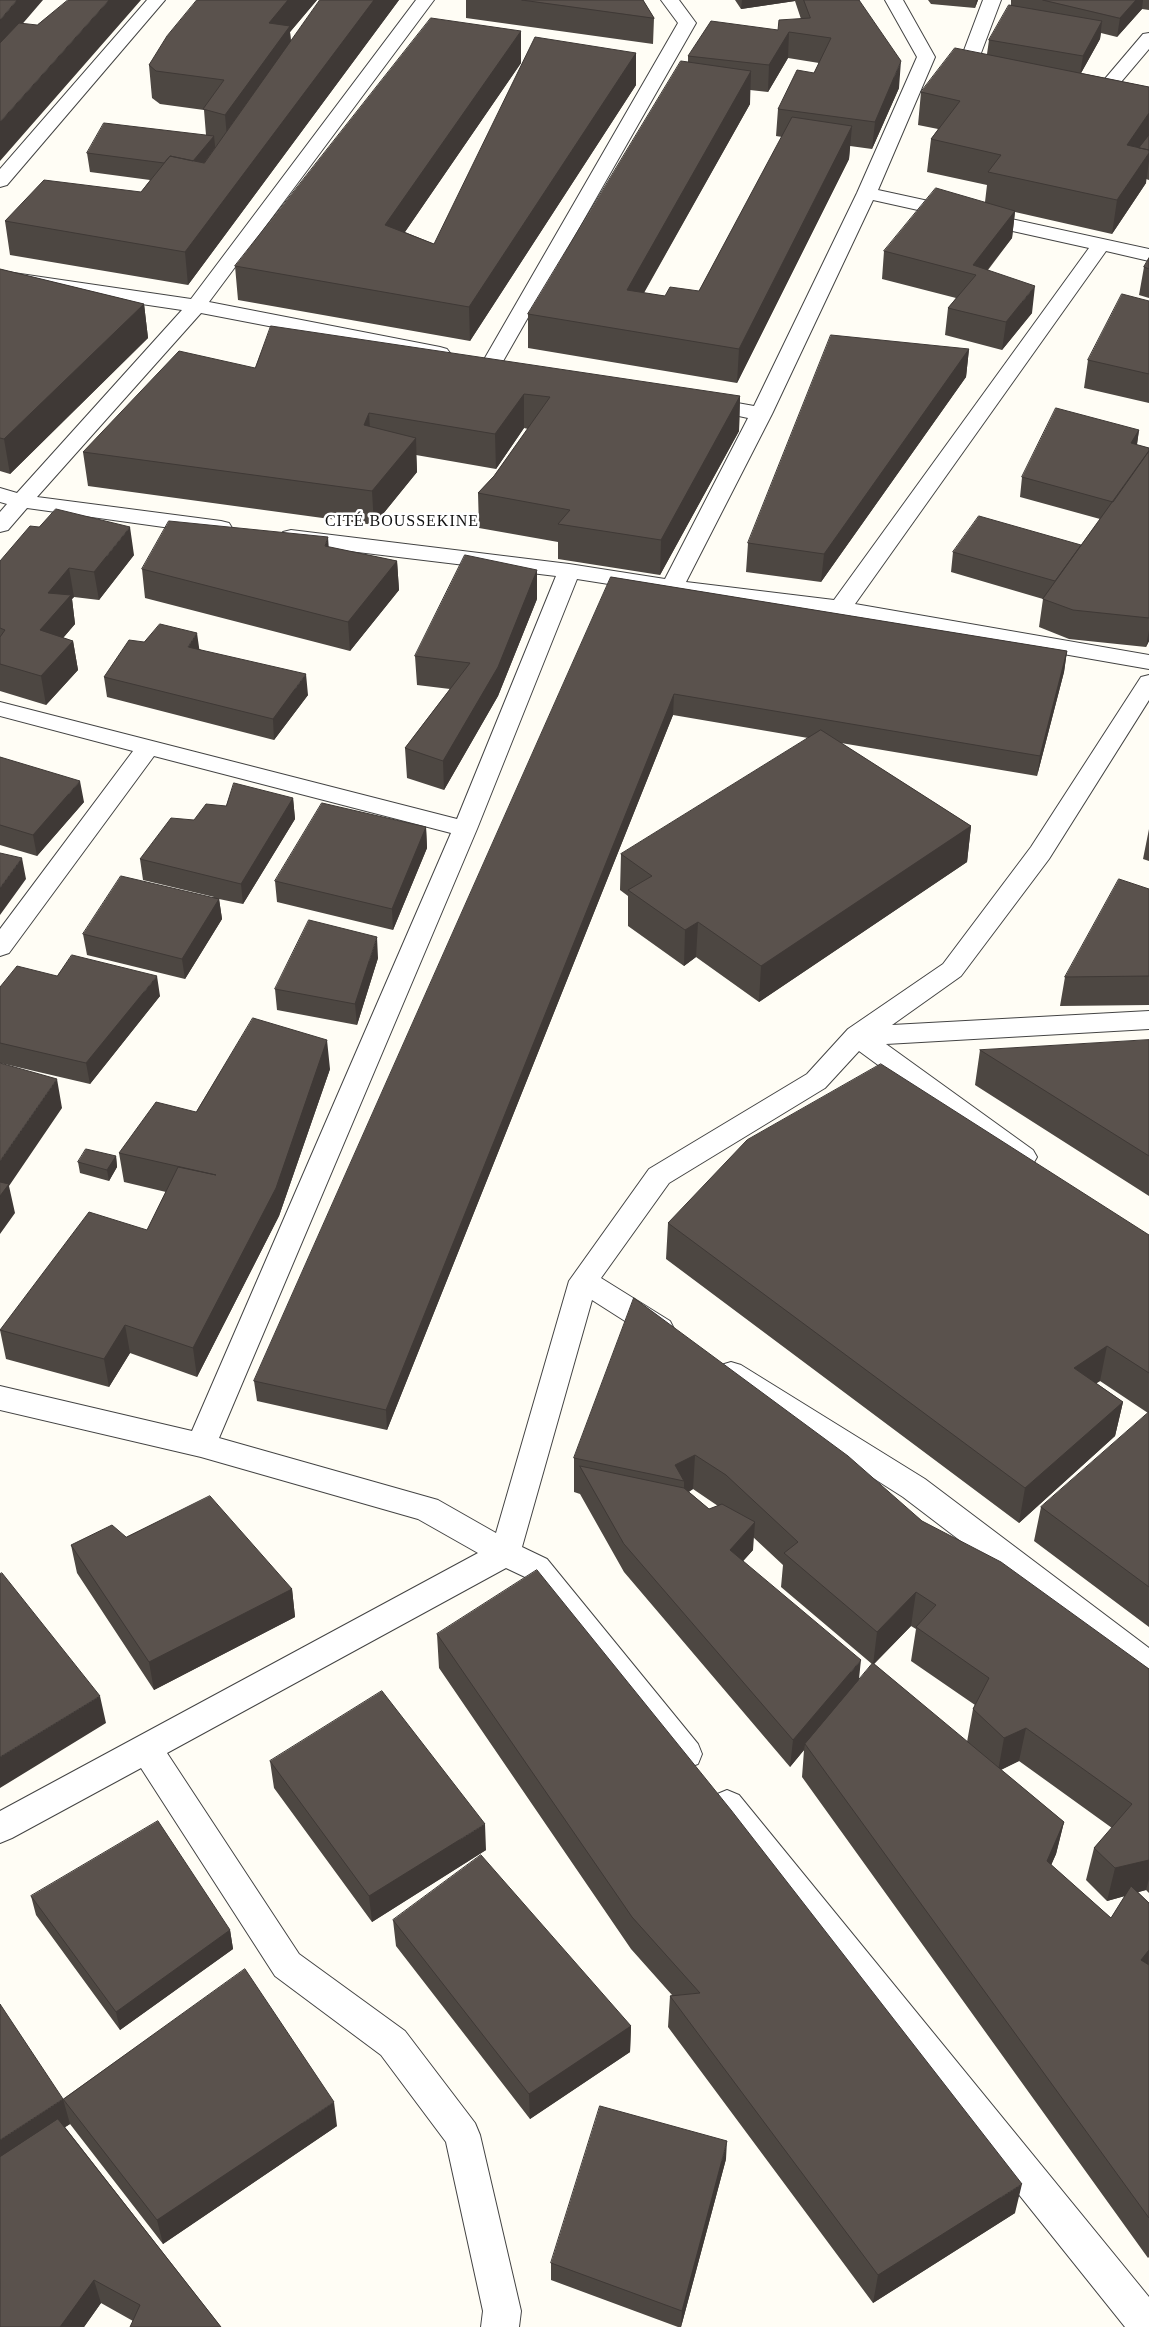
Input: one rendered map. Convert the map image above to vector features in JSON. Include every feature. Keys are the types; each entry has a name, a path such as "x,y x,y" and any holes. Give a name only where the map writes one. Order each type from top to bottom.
{"street":[{"path":"0,181 156,0"},
{"path":"0,525 196,306 425,0"},
{"path":"0,277 196,306 485,361 687,23 670,0"},
{"path":"894,0 947,59 988,66"},
{"path":"672,587 761,414 868,193 947,59 992,0"},
{"path":"1104,91 1149,38"},
{"path":"1085,87 1122,96"},
{"path":"868,193 1149,255"},
{"path":"840,608 1101,244"},
{"path":"684,399 761,414"},
{"path":"0,495 22,501 245,531"},
{"path":"274,535 569,571 672,587 840,608 1149,662"},
{"path":"201,1445 465,829 569,571"},
{"path":"0,1828 505,1553 583,1281 659,1176 816,1081 857,1036 952,970 1040,853 1149,682"},
{"path":"0,709 465,829"},
{"path":"0,947 149,747"},
{"path":"857,1036 1149,1020"},
{"path":"857,1036 1046,1174"},
{"path":"583,1281 682,1343"},
{"path":"707,1359 914,1488 1149,1666"},
{"path":"0,1398 201,1445 427,1509 505,1553 536,1568 1148,2324"},
{"path":"146,1748 286,1965 393,2043 462,2135 502,2311 500,2327"}],"building":[{"path":"0,0 17,0 0,20"},
{"path":"68,0 109,0 0,122 0,43 19,23 37,25"},
{"path":"197,0 288,0 269,23 290,26 225,115 203,109 224,80 156,71 149,65 167,36"},
{"path":"320,0 374,0 185,252 5,221 44,180 141,192 170,156 204,163"},
{"path":"522,0 643,0 654,18"},
{"path":"804,0 859,0 901,61 875,122 778,109 797,70 814,73 831,38 789,32 769,65 688,56 711,21 778,30 779,20 810,18"},
{"path":"1043,0 1136,0 1120,18"},
{"path":"1009,5 1102,21 1083,56 989,40"},
{"path":"431,18 521,31 385,225 434,244 535,37 636,53 469,307 235,266"},
{"path":"955,48 1149,87 1149,113 1127,145 1149,150 1149,153 1117,200 988,172 1001,155 931,139 960,101 921,92"},
{"path":"681,61 751,71 627,290 665,296 670,287 699,291 792,117 852,126 739,349 528,314"},
{"path":"104,123 214,136 193,161 170,156 164,163 87,153"},
{"path":"1149,135 1149,150 1139,148"},
{"path":"936,188 1015,211 973,265 1035,286 1006,322 948,308 976,275 884,251"},
{"path":"1149,258 1149,269 1144,267"},
{"path":"0,269 144,304 4,439 0,438"},
{"path":"1122,294 1149,301 1149,374 1088,360"},
{"path":"271,326 740,396 661,540 558,524 570,510 478,493 494,476 550,397 524,394 495,434 369,413 364,425 416,438 372,491 83,452 179,351 255,368"},
{"path":"831,335 969,349 824,554 748,543"},
{"path":"1056,408 1139,430 1131,443 1149,448 1149,451 1113,502 1022,477"},
{"path":"1149,451 1149,618 1073,610 1043,599"},
{"path":"56,509 130,527 94,572 69,568 48,593 71,595 40,630 73,641 41,676 0,664 0,637 5,630 0,628 0,561 30,526 39,527"},
{"path":"979,516 1081,545 1055,581 953,552"},
{"path":"169,521 328,537 325,546 397,561 348,622 142,569"},
{"path":"465,555 537,570 498,667 443,761 405,748 470,663 415,656"},
{"path":"611,577 1067,651 1040,756 674,694 386,1410 254,1381"},
{"path":"160,624 197,633 188,647 306,674 273,719 104,677 129,640 144,642"},
{"path":"821,730 971,826 761,966 698,922 685,930 628,890 652,876 621,854"},
{"path":"0,757 80,781 33,835 0,825"},
{"path":"234,783 293,798 241,884 140,859 171,818 194,820 206,804 226,806"},
{"path":"322,803 426,827 392,909 275,881"},
{"path":"0,853 22,858 0,888"},
{"path":"121,876 219,899 182,959 83,934"},
{"path":"1119,879 1149,889 1149,976 1065,977"},
{"path":"309,920 377,937 355,1004 275,989"},
{"path":"72,955 157,976 86,1063 0,1043 0,987 17,966 57,976"},
{"path":"253,1018 327,1040 276,1188 193,1348 125,1325 104,1359 0,1330 89,1212 147,1230 178,1167 216,1175 119,1153 156,1102 196,1112"},
{"path":"1149,1040 1149,1156 980,1050"},
{"path":"0,1063 57,1079 0,1161"},
{"path":"881,1064 1149,1235 1149,1373 1107,1346 1074,1368 1123,1402 1025,1488 668,1223 747,1140"},
{"path":"86,1149 116,1156 107,1170 78,1162"},
{"path":"0,1182 9,1184 0,1196"},
{"path":"634,1298 848,1456 922,1521 1001,1562 1149,1669 1149,1860 1115,1868 1094,1848 1132,1804 1026,1728 1004,1738 973,1709 989,1678 916,1627 936,1605 916,1592 877,1632 784,1553 798,1542 726,1475 695,1455 675,1465 684,1481 574,1458"},
{"path":"1149,1412 1149,1587 1041,1507"},
{"path":"580,1466 684,1488 709,1509 722,1504 755,1522 730,1550 861,1660 793,1740 624,1544"},
{"path":"210,1496 292,1589 149,1662 71,1545 112,1525 126,1537"},
{"path":"537,1570 731,1810 1022,2184 878,2275 670,1996 700,1993 632,1917 437,1634"},
{"path":"2,1573 100,1696 0,1757 0,1574"},
{"path":"873,1663 1064,1822 1047,1861 1111,1918 1131,1886 1149,1903 1149,1950 1141,1960 1149,1965 1149,2218 805,1744"},
{"path":"382,1691 485,1824 369,1896 270,1761"},
{"path":"158,1821 230,1930 116,2012 31,1896"},
{"path":"481,1855 631,2026 529,2094 393,1920"},
{"path":"245,1969 334,2102 157,2220 63,2099"},
{"path":"0,2004 63,2099 0,2140"},
{"path":"600,2106 727,2141 682,2311 551,2263"},
{"path":"58,2119 221,2327 130,2327 140,2305 94,2280 60,2327 0,2327 0,2157"}],"district":[{"name":"CITÉ BOUSSEKINE","path":"402,522"}]}
